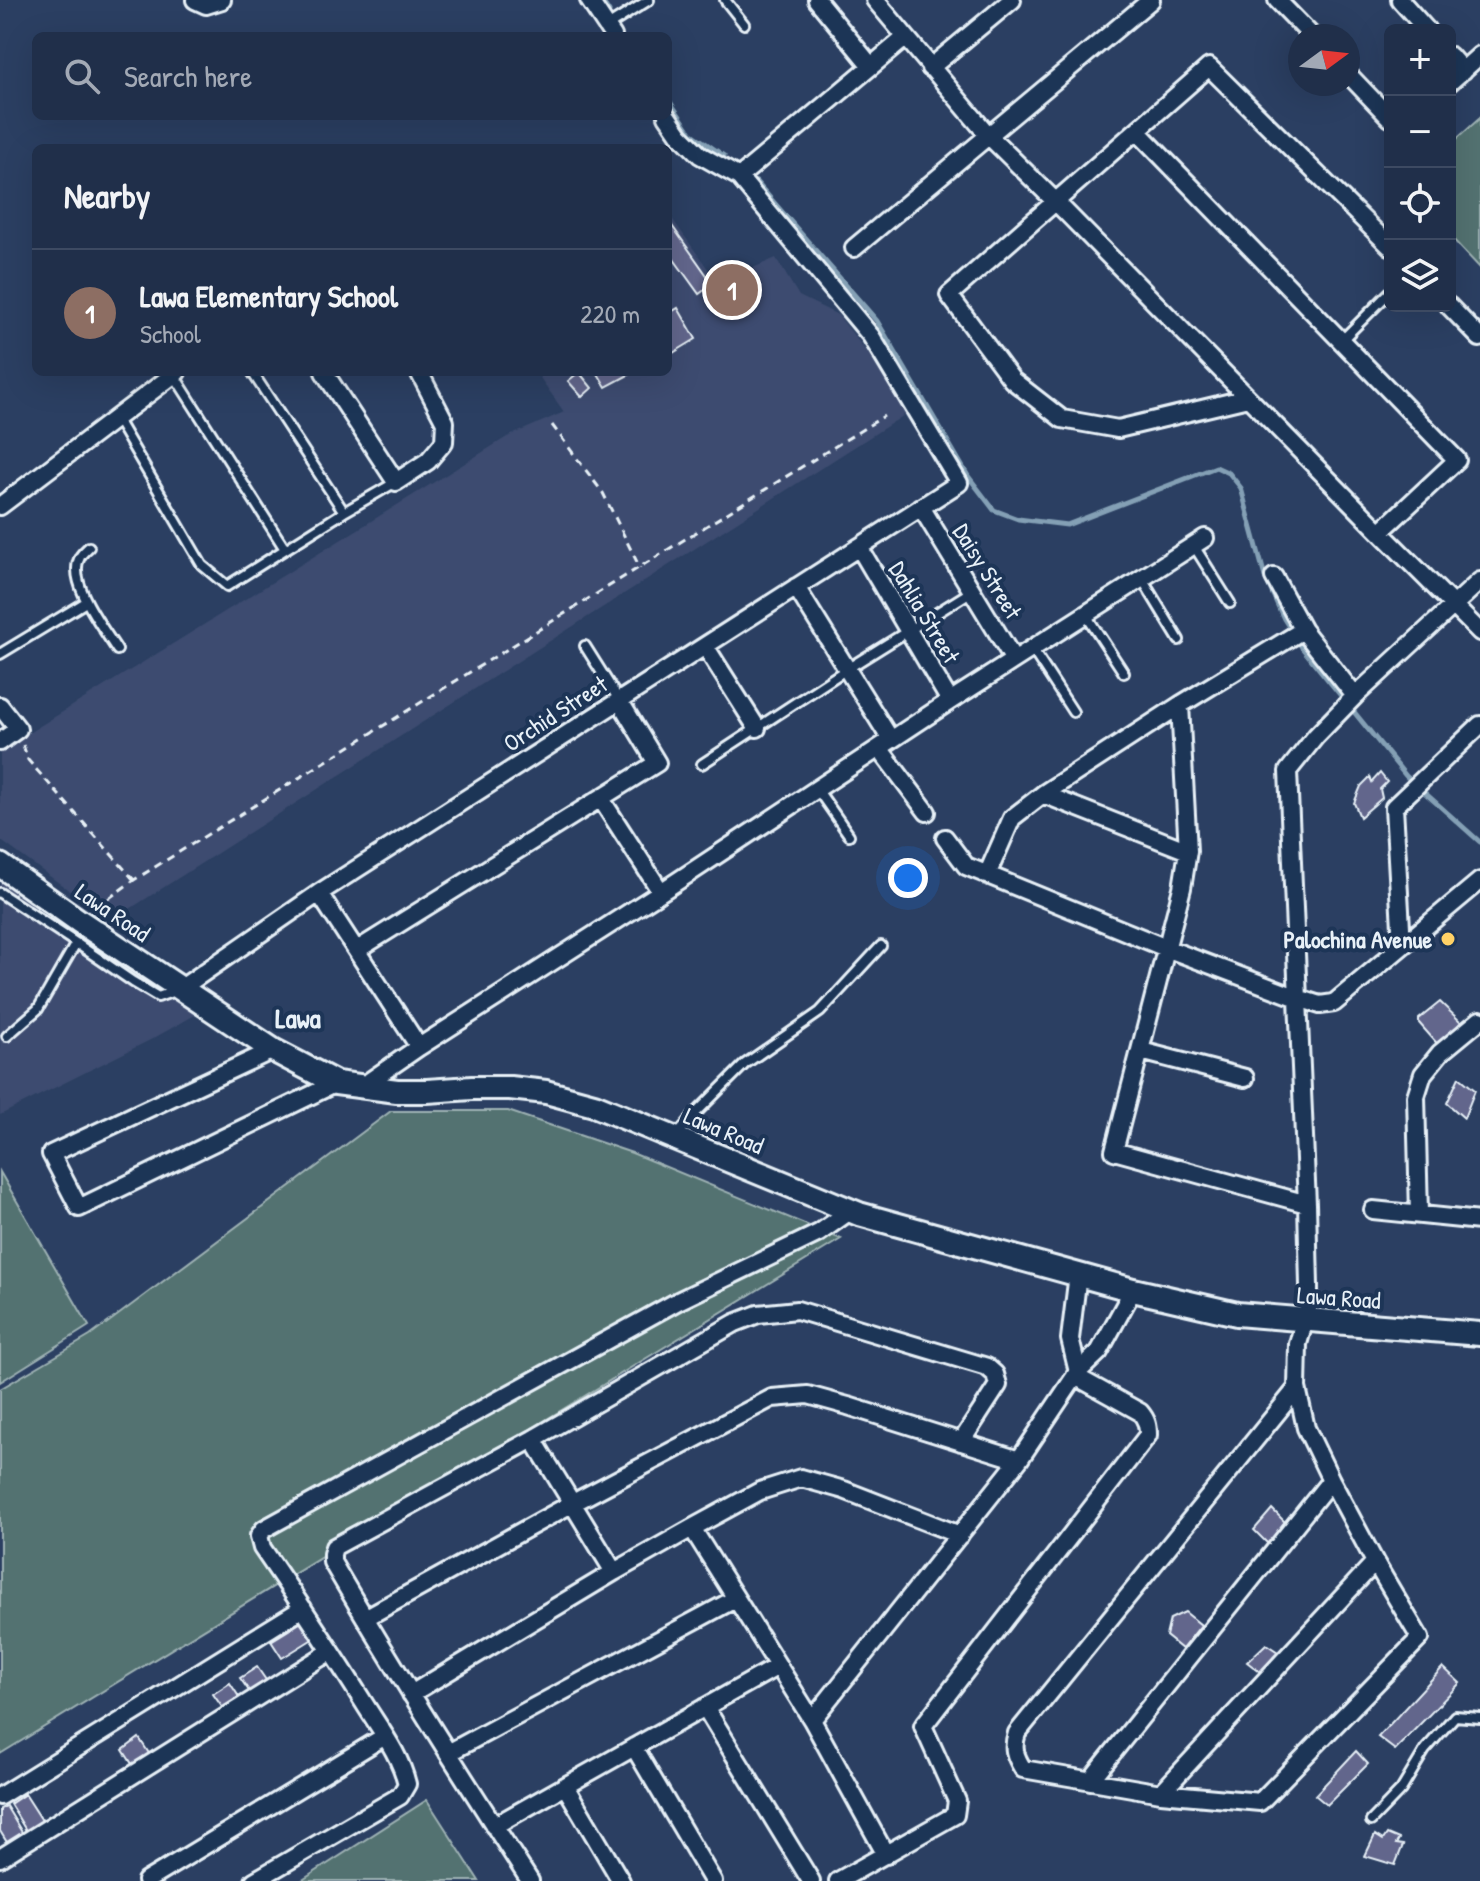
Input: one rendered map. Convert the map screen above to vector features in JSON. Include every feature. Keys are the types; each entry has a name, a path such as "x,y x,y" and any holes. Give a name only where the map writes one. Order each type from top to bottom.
{"main road":[{"name":"Lawa Road","path":"0,865 78,932 180,989 273,1050 336,1083 397,1091 510,1088 546,1092 594,1105 850,1211 1133,1290 1237,1314 1480,1334"}],"street":[{"path":"195,0 206,5 222,0"},
{"path":"589,0 610,31"},
{"path":"817,0 871,66"},
{"path":"875,0 988,135 1480,632"},
{"path":"854,248 1151,0"},
{"path":"1277,0 1300,24"},
{"path":"1400,0 1422,24"},
{"path":"930,68 1002,3"},
{"path":"670,120 700,155 739,177 906,37"},
{"path":"1456,77 1480,55"},
{"path":"1248,398 1118,429 1062,419 1012,380 949,295 1209,67 1384,240"},
{"path":"1360,87 1384,112"},
{"path":"1137,131 1457,460 1380,532"},
{"name":"Orchid Street","path":"180,989 319,893 959,483 871,336 739,177"},
{"path":"1455,312 1480,338"},
{"path":"0,506 171,376"},
{"path":"327,376 396,482 428,461 444,442 445,422 421,376"},
{"name":"Daisy Street","path":"921,507 1014,660"},
{"path":"361,1087 1199,541"},
{"name":"Dahlia Street","path":"859,547 950,701"},
{"path":"1274,577 1303,630 1355,696"},
{"path":"1297,1388 1017,1733 1013,1747 1023,1769 1161,1793 1260,1802 1420,1638 1331,1480 1306,1428 1297,1388 1298,1344 1309,1304 1288,771 1316,736 1355,696 1480,581"},
{"path":"796,587 847,669 885,744 927,812"},
{"path":"987,875 1012,818 1043,794 1180,705 1303,630"},
{"path":"705,646 757,728"},
{"path":"357,950 657,763 619,700"},
{"path":"1180,705 1188,851 1182,888 1114,1151 1307,1204"},
{"path":"0,706 18,729 0,742"},
{"path":"1402,945 1394,807 1480,725"},
{"path":"1043,794 1188,851"},
{"path":"601,799 661,892"},
{"path":"945,838 966,866 1166,948 1320,1005 1334,1003 1480,881"},
{"path":"319,893 419,1047"},
{"path":"1419,1214 1416,1096 1423,1074 1440,1053 1480,1020"},
{"path":"273,1050 51,1154 79,1208 336,1083"},
{"path":"1141,1051 1245,1078"},
{"path":"1373,1210 1480,1221"},
{"path":"254,1881 400,1796 407,1784 403,1768 385,1736 262,1548 259,1536 264,1529 678,1301 819,1233 850,1211"},
{"path":"838,1881 955,1815 957,1801 923,1726 1148,1435 1146,1419 1140,1412 1076,1374 1070,1339 1078,1274"},
{"path":"812,1720 1019,1460 1076,1374 1099,1352 1133,1290"},
{"path":"530,1881 411,1694 332,1562 334,1547 533,1439 735,1323 758,1314 797,1310 987,1367 995,1374 998,1385 961,1442"},
{"path":"365,1618 772,1398 808,1395 1019,1460"},
{"path":"533,1439 614,1572"},
{"path":"411,1694 692,1528 760,1491 801,1478 844,1490 960,1535"},
{"path":"1090,1781 1331,1480"},
{"path":"692,1528 812,1720 886,1855"},
{"path":"1161,1793 1375,1562"},
{"path":"448,1753 735,1599"},
{"path":"0,1796 303,1608"},
{"path":"0,1858 331,1651"},
{"path":"494,1826 778,1666"},
{"path":"705,1707 811,1881"},
{"path":"146,1881 385,1736"},
{"path":"634,1747 713,1881"},
{"path":"565,1786 621,1881"}],"lane":[{"path":"610,31 649,0"},
{"path":"725,0 744,24"},
{"path":"1341,341 1384,298"},
{"path":"177,376 285,549"},
{"path":"255,376 344,512"},
{"path":"115,418 202,565 227,586 396,482"},
{"path":"1199,541 1230,603"},
{"path":"89,547 78,558 77,576 86,602 117,650"},
{"path":"1142,579 1179,640"},
{"path":"702,764 972,591"},
{"path":"0,654 86,602"},
{"path":"1086,615 1124,673"},
{"path":"585,646 619,700"},
{"path":"1032,649 1073,712"},
{"path":"817,789 849,835"},
{"path":"0,893 78,932 38,1009 7,1036"},
{"path":"675,1138 745,1064 820,1012 881,946"},
{"path":"1371,1821 1401,1790 1425,1750 1455,1716 1480,1718"}],"path":[{"path":"78,932 134,880 884,416"},
{"path":"552,425 603,493 640,568"},
{"path":"18,729 28,760 134,880"}],"shaded area":[{"path":"672,219 718,283 776,258 799,296 838,315 874,361 906,414 111,921 0,840 0,752 507,437 564,412 539,376 672,376"},
{"path":"0,873 204,1010 0,1115"}],"green space":[{"path":"1480,118 1480,268 1456,242 1456,140"},
{"path":"391,1111 508,1111 632,1153 841,1239 0,1754 0,1389 90,1336"},
{"path":"0,1172 89,1326 0,1382"},
{"path":"427,1800 479,1881 301,1881"}],"building":[{"path":"672,226 713,284 699,294 672,257"},
{"path":"678,308 696,339 672,354 672,312"},
{"path":"574,376 582,376 592,388 582,397 568,381"},
{"path":"599,376 627,376 606,387"},
{"path":"1380,773 1387,782 1380,789 1382,798 1360,817 1354,803 1361,786 1370,777 1372,782"},
{"path":"1440,1002 1461,1022 1440,1047 1419,1019"},
{"path":"1459,1077 1475,1090 1464,1118 1447,1103"},
{"path":"1272,1509 1285,1522 1268,1544 1254,1530"},
{"path":"1185,1612 1201,1625 1182,1649 1166,1636 1170,1619"},
{"path":"308,1618 319,1635 282,1658 271,1641"},
{"path":"1266,1644 1281,1654 1264,1675 1247,1662"},
{"path":"257,1667 270,1686 254,1698 240,1678"},
{"path":"1443,1667 1460,1683 1395,1750 1378,1737"},
{"path":"230,1683 243,1703 227,1714 213,1694"},
{"path":"139,1738 152,1758 136,1770 123,1750"},
{"path":"1356,1751 1368,1764 1327,1805 1315,1795"},
{"path":"25,1794 43,1822 27,1832 10,1804"},
{"path":"6,1806 23,1834 8,1844 0,1831 0,1809"},
{"path":"1387,1834 1399,1839 1396,1844 1403,1845 1395,1865 1365,1856 1375,1835 1383,1840"}],"waterway":[{"path":"601,0 609,12"},
{"path":"672,105 691,133 724,156"},
{"path":"756,182 877,321 968,476 994,510 1018,519 1067,525 1216,467 1229,473 1241,488 1265,577 1284,619 1303,649 1406,776 1480,842"}],"place":[{"name":"Lawa Elementary School","path":"732,290"},
{"name":"Palochina Avenue","path":"1448,939"}],"district":[{"name":"Lawa","path":"298,1018"}]}
